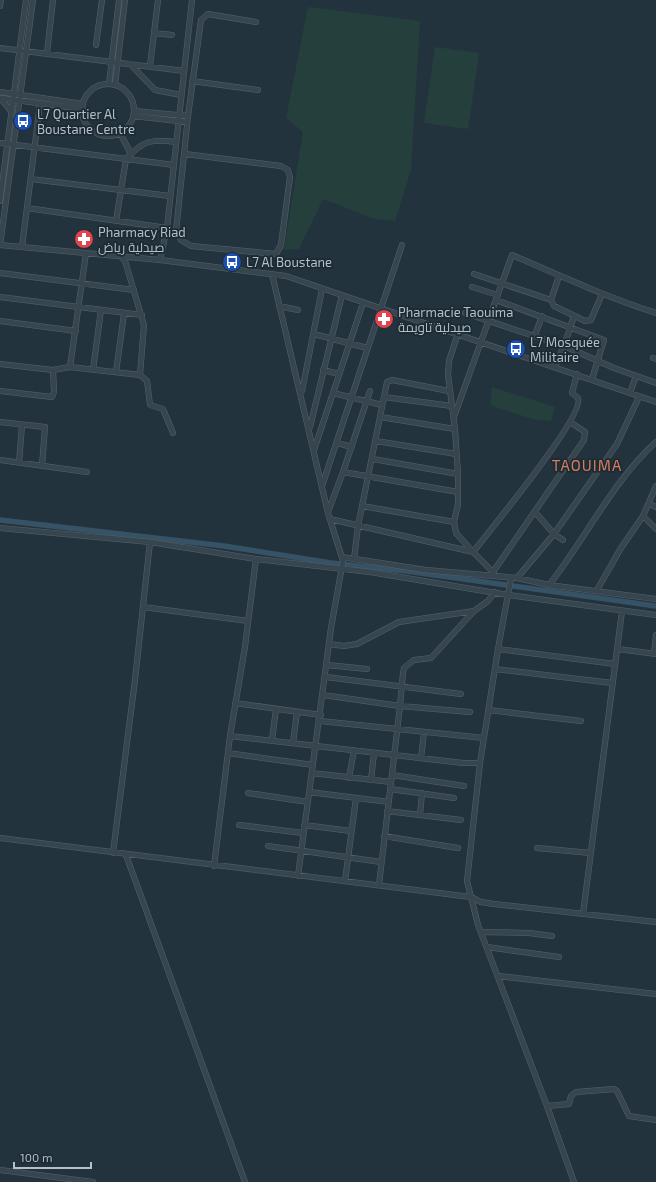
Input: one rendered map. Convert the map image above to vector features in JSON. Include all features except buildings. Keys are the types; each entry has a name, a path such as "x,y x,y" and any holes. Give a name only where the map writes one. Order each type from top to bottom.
{"street":[{"path":"0,0 0,6"},
{"path":"0,201 26,0"},
{"path":"32,0 0,245 160,260 272,274 301,280 322,289 458,333 656,402"},
{"path":"47,53 53,0"},
{"path":"96,45 102,0"},
{"path":"109,84 119,0"},
{"path":"115,85 125,0"},
{"path":"150,66 158,0"},
{"path":"160,260 167,228 192,0"},
{"path":"185,154 281,166 288,170 290,177 281,245 276,254 191,246 181,240 176,231 199,25 203,17 208,14 256,22"},
{"path":"154,33 172,35"},
{"path":"0,48 184,71"},
{"path":"130,64 155,90 182,95"},
{"path":"192,81 258,90"},
{"path":"109,84 115,85 127,92 133,104 134,113 131,122 120,133 105,135 92,129 84,116 83,106 90,92 96,87 109,84"},
{"path":"1,92 14,85"},
{"path":"1,92 83,106"},
{"path":"0,98 19,102 83,106"},
{"path":"0,98 11,111"},
{"path":"22,248 40,104"},
{"path":"134,113 179,118 188,122"},
{"path":"179,118 188,116"},
{"path":"120,133 131,154"},
{"path":"116,220 126,159 152,140 176,142"},
{"path":"0,143 174,165"},
{"path":"31,179 170,196"},
{"path":"27,208 167,228"},
{"path":"322,487 402,245"},
{"path":"70,367 86,253"},
{"path":"453,418 482,342 512,255 614,299 656,313"},
{"path":"121,257 142,315 144,333 140,375"},
{"path":"0,273 134,290"},
{"path":"272,274 328,513 342,559 298,876"},
{"path":"474,274 551,300"},
{"path":"558,276 551,300 554,306 585,321 591,320 602,294"},
{"path":"472,287 604,340 592,379"},
{"path":"301,394 322,289"},
{"path":"309,430 330,337 342,295"},
{"path":"0,297 124,314 142,315"},
{"path":"314,450 334,393 349,342 364,303"},
{"path":"279,306 298,310"},
{"path":"93,370 101,310"},
{"path":"465,313 535,335 656,383"},
{"path":"116,372 124,314"},
{"path":"535,335 542,316"},
{"path":"555,367 574,316"},
{"path":"0,321 76,331"},
{"path":"458,333 449,362 449,391 455,429 458,474 458,492 454,522 456,533 497,576"},
{"path":"314,334 349,342 367,348"},
{"path":"0,364 52,370 70,367 140,375 147,380 150,405 164,409 173,433"},
{"path":"0,391 52,397 54,392 52,370"},
{"path":"323,370 339,374"},
{"path":"473,552 525,487 570,422 579,404 578,398 572,393 577,374"},
{"path":"630,393 636,376"},
{"path":"354,559 358,526 373,458 386,385 390,380 449,391"},
{"path":"328,513 344,472 370,390"},
{"path":"334,393 382,404"},
{"path":"384,397 452,406"},
{"path":"574,1182 481,932 467,881 480,764 508,592 513,580 554,534 617,444 639,397"},
{"path":"380,417 455,429"},
{"path":"0,422 45,427 42,466"},
{"path":"492,572 584,440 585,432 570,422"},
{"path":"19,463 22,425"},
{"path":"376,441 456,454"},
{"path":"549,585 582,541 606,501 641,456 656,442"},
{"path":"336,443 352,446"},
{"path":"373,458 458,474"},
{"path":"0,460 87,472"},
{"path":"344,472 458,492"},
{"path":"597,590 621,548 643,516 656,486"},
{"path":"649,504 656,507"},
{"path":"362,506 454,522"},
{"path":"535,512 554,534 563,540"},
{"path":"643,516 656,529"},
{"path":"330,519 473,552"},
{"path":"0,528 150,542 256,559 370,572 656,615"},
{"path":"113,853 150,542"},
{"path":"214,866 230,736 245,646 256,559"},
{"path":"342,559 354,559 426,570 497,576 513,580 656,599"},
{"path":"379,885 404,668 414,660 431,658 474,611 488,601 495,592"},
{"path":"143,607 248,621"},
{"path":"329,644 344,646 357,644 399,622 474,611"},
{"path":"583,914 622,611"},
{"path":"618,648 655,654 656,636"},
{"path":"498,649 615,664"},
{"path":"327,665 367,669"},
{"path":"495,669 612,682"},
{"path":"326,676 461,694"},
{"path":"324,696 400,706 470,712"},
{"path":"235,703 297,712 320,718 396,729 484,738"},
{"path":"272,740 276,709"},
{"path":"488,710 581,721"},
{"path":"293,743 297,712"},
{"path":"421,758 424,732"},
{"path":"230,736 354,750 393,756 480,764"},
{"path":"349,778 354,750"},
{"path":"228,753 313,765"},
{"path":"371,780 374,753"},
{"path":"312,773 391,782"},
{"path":"392,775 464,786"},
{"path":"390,789 454,798"},
{"path":"309,792 389,802"},
{"path":"248,793 308,802"},
{"path":"420,815 422,793"},
{"path":"345,881 356,798"},
{"path":"387,811 461,820"},
{"path":"239,825 304,833"},
{"path":"304,825 351,831"},
{"path":"384,836 458,848"},
{"path":"0,838 126,855 471,897 494,904 656,922"},
{"path":"268,846 381,862"},
{"path":"537,848 591,853"},
{"path":"126,855 245,1182"},
{"path":"481,932 528,933 552,936"},
{"path":"487,947 559,957"},
{"path":"498,976 656,994"},
{"path":"547,1106 569,1104 571,1096 576,1092 614,1089 617,1091 628,1116 656,1120"},
{"path":"0,1170 93,1182"}],"green space":[{"path":"308,7 420,21 411,170 395,221 375,219 323,199 299,249 284,250 303,132 286,118"},
{"path":"435,47 479,53 468,129 424,123"},
{"path":"492,387 555,407 551,421 532,419 490,405"}],"waterway":[{"path":"0,520 224,546 331,563 406,571 656,606"}],"place":[{"name":"L7 Quartier Al Boustane Centre","path":"23,121"},
{"name":"Pharmacy Riad صيدلية رياض","path":"84,239"},
{"name":"L7 Al Boustane","path":"232,262"},
{"name":"Pharmacie Taouima صيدلية تاويمة","path":"384,319"},
{"name":"L7 Mosquée Militaire","path":"516,349"}],"district":[{"name":"TAOUIMA","path":"587,466"}]}
